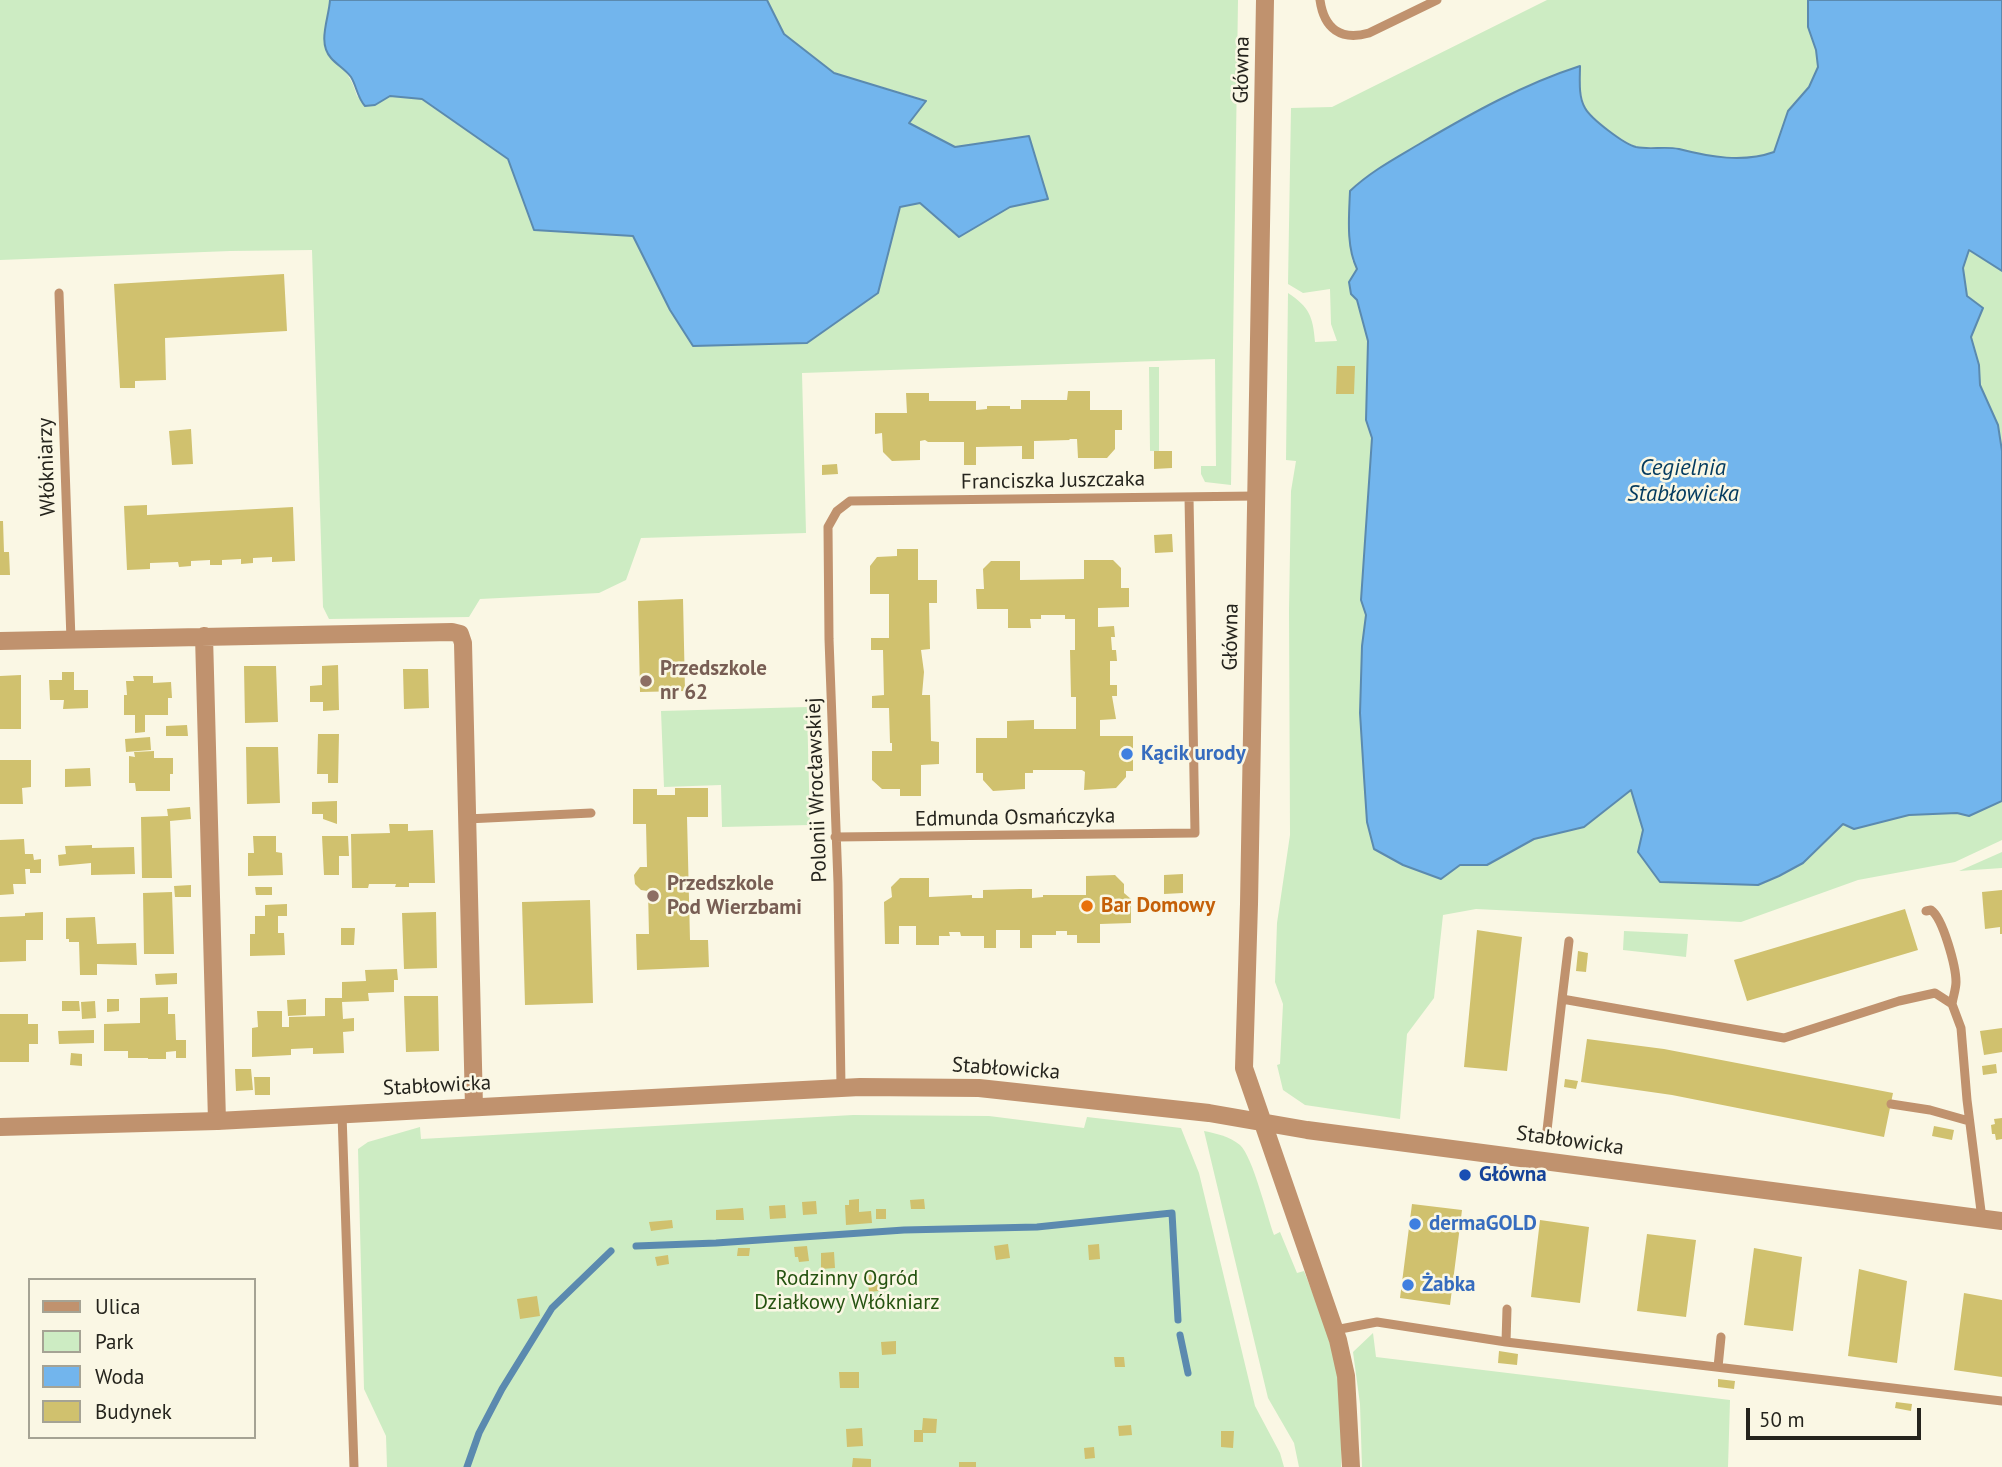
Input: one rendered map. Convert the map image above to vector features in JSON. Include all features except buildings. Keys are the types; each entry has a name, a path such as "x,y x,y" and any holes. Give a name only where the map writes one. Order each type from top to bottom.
{"street":[{"name":"Główna","path":"1265,0 1244,1068 1335,1330 1346,1376 1351,1467"},
{"path":"0,641 452,632 460,634 463,643 474,1107"},
{"path":"204,636 217,1121"},
{"name":"Stabłowicka","path":"0,1126 217,1121 841,1087 979,1088 1199,1112 1262,1123 2002,1221"}],"lane":[{"path":"1320,0 1323,15 1330,26 1343,36 1357,36 1369,33 1437,0"},
{"name":"Włókniarzy","path":"59,293 71,640"},
{"name":"Franciszka Juszczaka","path":"850,501 1256,496"},
{"name":"Edmunda Osmańczyka","path":"835,837 1195,833 1189,497"},
{"name":"Polonii Wrocławskiej","path":"841,1087 828,527 837,510 850,501"},
{"path":"467,819 591,813"},
{"path":"1926,911 1931,910 1937,914 1948,945 1956,983 1952,1004 1961,1028 1969,1121 1982,1219"},
{"path":"1546,1139 1569,941"},
{"path":"1562,999 1784,1038 1935,993 1952,1004"},
{"path":"1891,1104 1930,1110 1969,1121"},
{"path":"342,1114 355,1467"},
{"path":"1506,1342 1507,1309"},
{"path":"1335,1330 1377,1322 1506,1342 2002,1401"},
{"path":"1718,1367 1721,1336"}],"green space":[{"path":"0,0 330,0 325,28 330,57 347,74 357,96 375,105 390,95 422,99 509,160 534,230 633,236 670,310 693,346 807,343 878,293 900,207 920,203 959,237 1010,207 1047,198 1029,136 955,147 909,123 926,100 834,73 784,34 767,0 1238,0 1231,485 1205,482 1201,474 1201,466 1216,466 1215,359 802,373 806,533 641,538 626,580 599,593 480,599 469,617 329,619 323,607 312,250 0,260"},
{"path":"1547,0 1808,0 1808,27 1819,67 1809,87 1788,112 1775,152 1764,156 1736,158 1702,156 1675,148 1635,147 1607,130 1585,109 1580,89 1580,67 1352,260 1357,269 1349,282 1351,294 1357,300 1368,341 1366,420 1372,438 1361,600 1366,615 1360,713 1367,822 1374,849 1460,865 1487,865 1534,839 1584,827 1631,790 1643,830 1638,852 1660,882 1758,885 1843,824 1854,829 1909,815 1957,813 1969,816 2002,801 2002,840 1955,862 1858,880 1741,922 1476,909 1443,915 1434,998 1407,1034 1400,1119 1305,1105 1283,1090 1277,1065 1280,1064 1283,1004 1275,982 1277,923 1290,835 1289,610 1291,491 1296,461 1286,460 1288,293 1309,313 1315,342 1337,341 1331,324 1330,289 1303,293 1288,284 1291,108 1332,107"},
{"path":"1969,249 2002,271 2002,451 1998,425 1980,385 1979,365 1971,336 1983,308 1967,296 1963,267"},
{"path":"1149,367 1159,367 1159,451 1150,451"},
{"path":"807,707 810,825 722,827 721,785 664,787 661,711"},
{"path":"2002,852 2002,868 1959,871"},
{"path":"1624,931 1688,934 1686,957 1623,950"},
{"name":"Rodzinny Ogród Działkowy Włókniarz","path":"853,1115 989,1116 1084,1128 1087,1117 1181,1128 1199,1173 1255,1406 1280,1453 1284,1467 387,1467 386,1436 364,1389 358,1149 368,1142 420,1127 421,1139"},
{"path":"1204,1131 1232,1139 1245,1152 1255,1174 1274,1235 1280,1232 1297,1273 1304,1271 1326,1327 1335,1361 1342,1431 1341,1467 1299,1467 1294,1443 1268,1398"},
{"path":"1373,1333 1376,1357 1730,1400 1728,1467 1362,1467 1360,1404 1353,1352"}],"water":[{"path":"330,0 767,0 784,34 834,73 926,101 909,123 955,147 1029,136 1048,199 1010,207 959,237 920,203 900,207 878,293 807,343 693,346 670,310 633,236 534,230 508,159 422,99 390,96 375,105 365,106 351,77 327,52 324,38"},
{"name":"Cegielnia Stabłowicka","path":"1808,0 2002,0 2002,271 1969,250 1963,268 1967,296 1983,308 1971,337 1979,365 1980,385 1998,425 2002,451 2002,801 1969,816 1957,813 1909,815 1854,829 1843,824 1803,863 1758,885 1660,882 1638,852 1643,830 1631,790 1584,827 1534,839 1487,865 1460,865 1441,879 1403,865 1374,849 1367,822 1360,713 1366,615 1361,600 1372,438 1366,420 1368,341 1349,282 1357,269 1350,241 1350,191 1384,165 1479,110 1539,81 1580,66 1580,93 1588,113 1631,145 1641,148 1674,148 1726,158 1774,152 1788,111 1809,87 1818,67 1816,50 1808,27"}],"waterway":[{"path":"636,1246 904,1230 1037,1227 1172,1213 1178,1320"},
{"path":"467,1467 479,1433 502,1389 552,1308 611,1251"},
{"path":"1180,1335 1188,1373"}],"place":[{"name":"Przedszkole nr 62","path":"646,681"},
{"name":"Kącik urody","path":"1127,754"},
{"name":"Przedszkole Pod Wierzbami","path":"653,896"},
{"name":"Bar Domowy","path":"1087,906"},
{"name":"Główna","path":"1465,1175"},
{"name":"dermaGOLD","path":"1415,1224"},
{"name":"Żabka","path":"1408,1285"}]}
